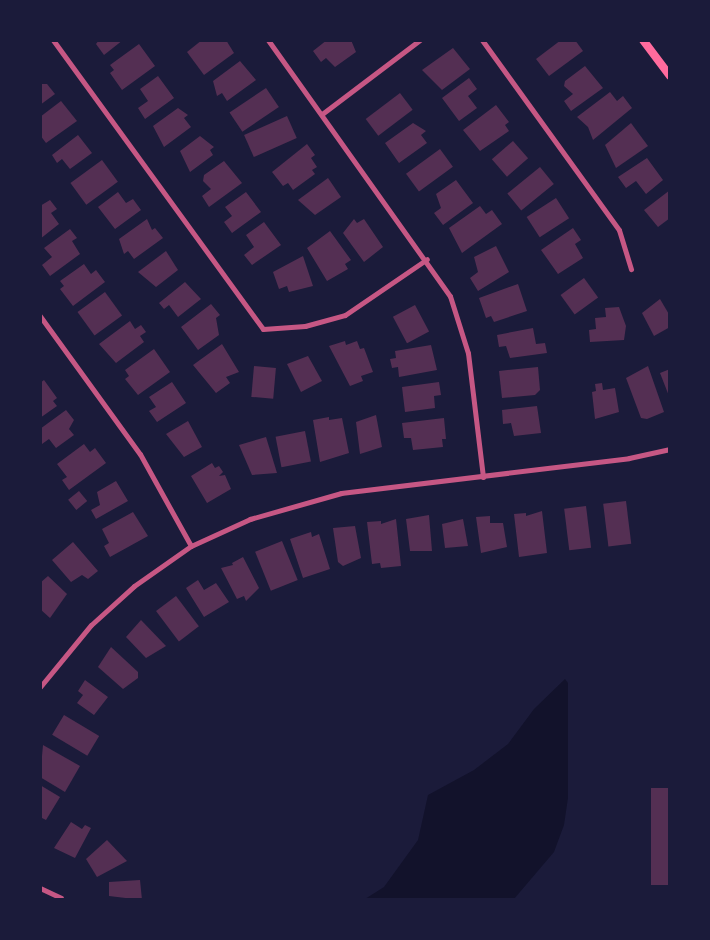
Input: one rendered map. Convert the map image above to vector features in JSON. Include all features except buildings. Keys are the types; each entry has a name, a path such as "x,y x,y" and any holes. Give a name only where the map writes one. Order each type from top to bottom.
{"main road":[{"path":"643,40 669,76"}],"street":[{"path":"53,40 263,329 305,326 345,315 427,259"},
{"path":"268,40 427,259 450,296 463,331 483,477"},
{"path":"322,114 420,40"},
{"path":"482,40 619,230 631,269"},
{"path":"40,316 140,454 191,546"},
{"path":"40,687 112,604 191,546 250,519 314,499 629,458 669,449"},
{"path":"40,888 61,898"}],"shaded area":[{"path":"565,679 568,683 568,798 564,825 554,852 514,899 365,899 384,887 418,840 428,795 474,770 508,744 534,709"}]}
